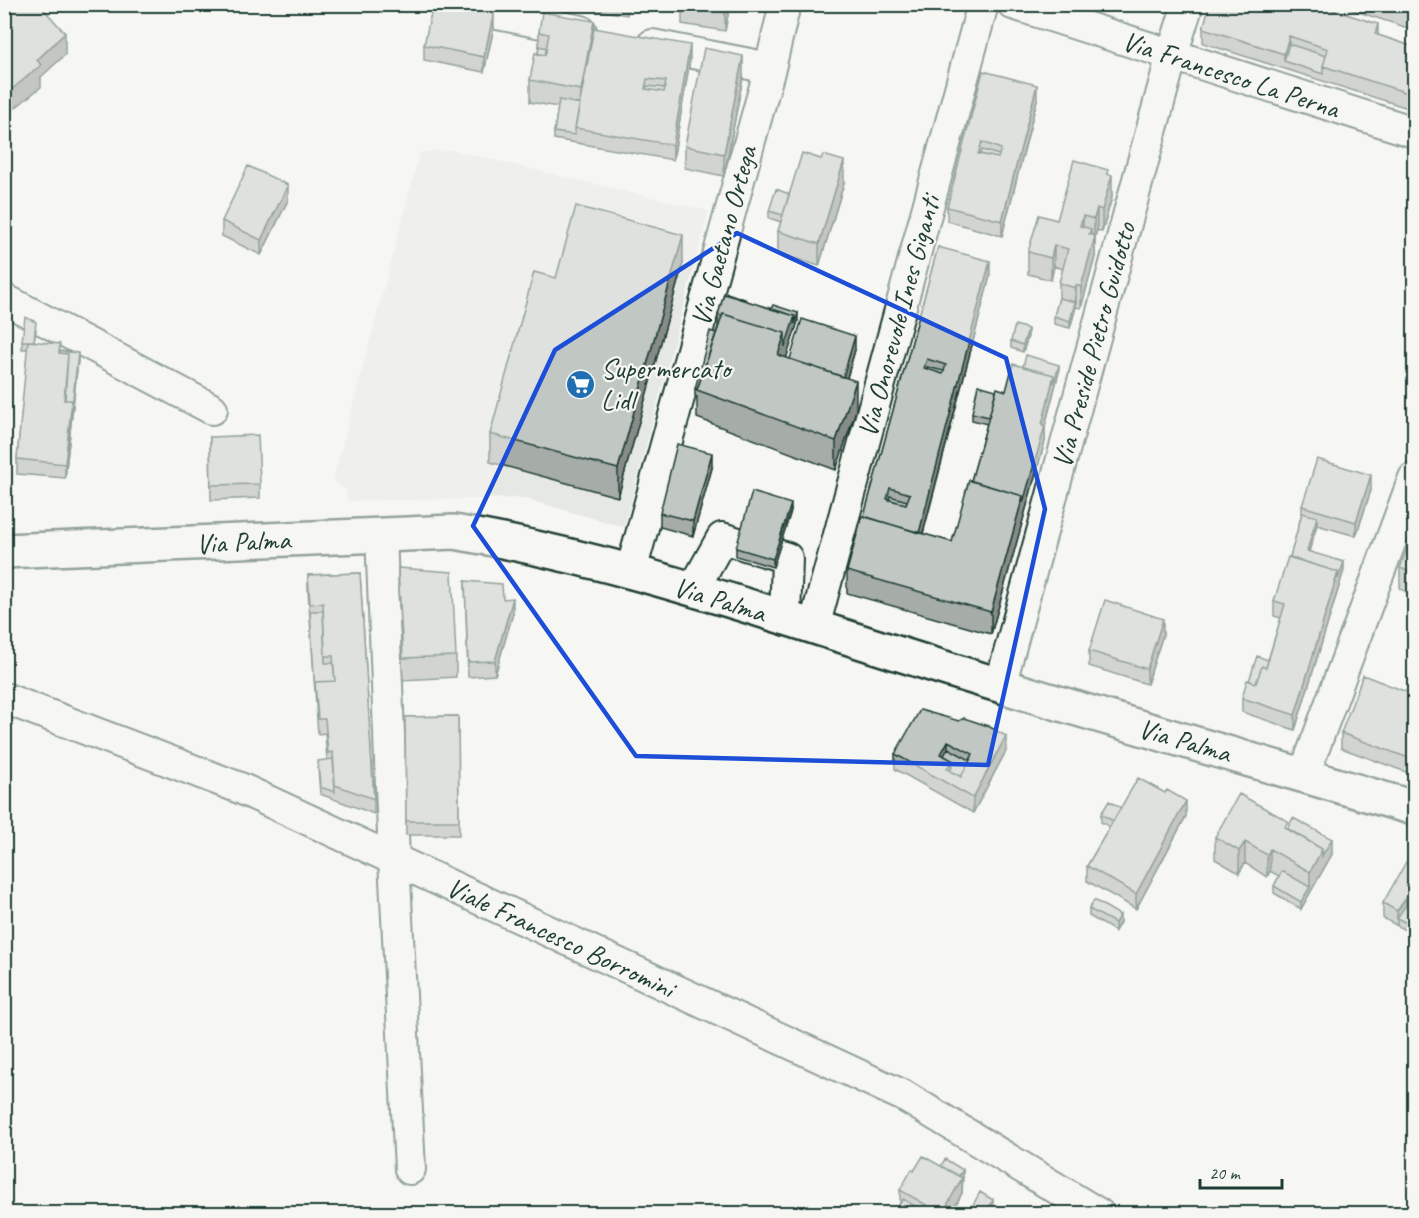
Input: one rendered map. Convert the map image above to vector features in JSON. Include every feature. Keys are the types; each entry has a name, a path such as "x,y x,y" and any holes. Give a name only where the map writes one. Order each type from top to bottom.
{"main road":[{"name":"Via Palma","path":"4,551 454,532 497,539 631,571 1000,686 1414,808"}],"street":[{"name":"Via Gaetano Ortega","path":"631,571 770,68 785,4"},
{"name":"Via Onorevole Ines Giganti","path":"800,623 983,4"},
{"name":"Via Francesco La Perna","path":"1013,4 1414,132"},
{"name":"Via Preside Pietro Guidotto","path":"1000,686 1172,54 1188,4"},
{"path":"468,8 770,68"},
{"path":"4,299 212,410"},
{"path":"1304,775 1414,478"},
{"path":"381,534 394,860 410,1169"},
{"path":"693,590 722,538 787,558 800,623"},
{"name":"Viale Francesco Borromini","path":"11,698 240,788 904,1096 1099,1214"}],"highlighted area":[{"path":"737,233 1006,358 1045,509 988,765 636,756 473,526 555,350"}],"shaded area":[{"path":"452,150 709,211 624,527 522,498 347,501 346,490 333,480 420,152"}],"building":[{"path":"4,4 39,4 65,33 37,60 41,65 4,96"},
{"path":"433,4 458,4 494,12 484,57 424,45"},
{"path":"695,4 726,4 725,10"},
{"path":"1210,4 1314,4 1378,24 1375,34 1414,47 1414,95 1323,66 1328,49 1289,36 1284,54 1203,28"},
{"path":"542,12 594,21 581,90 530,80 535,53 545,55 549,34 539,32"},
{"path":"594,28 690,45 673,145 575,128","holes":["647,79 666,81 664,92 645,89"]},
{"path":"1289,44 1326,56 1323,74 1284,61"},
{"path":"539,46 547,48 545,55 538,54"},
{"path":"704,48 743,56 724,154 685,146"},
{"path":"983,71 1037,85 1002,221 947,207","holes":["982,142 1001,149 998,158 978,154"]},
{"path":"647,86 665,88 664,92 646,89"},
{"path":"559,100 580,104 575,135 554,132"},
{"path":"982,150 999,155 998,158 980,154"},
{"path":"802,153 821,159 823,155 844,161 819,244 778,231"},
{"path":"1074,160 1108,170 1107,174 1112,175 1102,210 1097,208 1094,219 1083,216 1080,226 1091,229 1089,234 1095,236 1081,287 1076,285 1075,288 1059,283 1068,249 1054,245 1051,258 1028,252 1039,215 1057,220"},
{"path":"248,166 288,185 261,240 222,221"},
{"path":"776,189 789,194 783,215 769,211"},
{"name":"Supermercato Lidl","path":"576,206 683,235 618,469 490,434 534,272 556,278"},
{"path":"938,247 990,261 919,533 864,516","holes":["927,359 946,365 943,374 924,368","890,488 910,494 906,504 887,499"]},
{"path":"727,293 745,299 726,294"},
{"path":"724,294 795,316 785,347 785,333 723,314 718,315"},
{"path":"1059,298 1075,302 1070,321 1054,316"},
{"path":"773,305 798,313 795,324 795,316 771,309"},
{"path":"723,314 785,333 778,355 856,381 836,441 697,390"},
{"path":"25,317 36,322 34,341 22,341"},
{"path":"802,319 855,336 843,377 790,359"},
{"path":"1015,325 1028,329 1023,345 1011,341"},
{"path":"710,331 716,333 697,389 695,389"},
{"path":"28,341 60,344 59,353 68,354 64,400 72,400 65,464 17,459"},
{"path":"60,351 78,353 72,408 72,400 65,400 68,354 60,353"},
{"path":"1026,355 1059,365 1054,383 1054,375 1023,367"},
{"path":"1013,364 1054,375 1042,425 1045,426 1023,503 1023,496 971,481 997,388 1006,391"},
{"path":"927,367 944,371 943,374 927,369"},
{"path":"978,385 996,390 989,417 972,413"},
{"path":"258,435 260,484 211,485 210,437"},
{"path":"677,444 712,453 693,521 660,513"},
{"path":"1317,459 1371,475 1356,522 1302,506"},
{"path":"969,480 1023,496 991,612 847,571 862,516 952,542"},
{"path":"752,492 791,504 773,559 736,548"},
{"path":"890,496 907,501 906,504 889,500"},
{"path":"1302,513 1317,517 1307,551 1344,562 1338,579 1338,572 1290,557"},
{"path":"1414,530 1414,573 1400,568"},
{"path":"1288,557 1338,572 1295,715 1242,698 1247,680 1256,683 1262,666 1266,668 1285,604 1274,601"},
{"path":"398,568 452,572 456,656 403,658"},
{"path":"360,573 374,799 335,785 333,752 328,753 325,719 318,719 315,682 335,681 333,656 325,656 323,603 310,604 308,575"},
{"path":"465,581 502,584 503,599 513,598 495,661 468,662"},
{"path":"1105,600 1163,619 1147,669 1089,651"},
{"path":"310,611 323,611 325,663 333,663 335,681 315,682 315,690"},
{"path":"1257,656 1268,660 1266,668 1262,666 1256,683 1249,681"},
{"path":"1363,675 1412,694 1414,687 1414,760 1341,733"},
{"path":"920,710 959,721 964,718 988,726 1006,736 973,798 895,754","holes":["948,741 973,754 961,777 947,769 952,760 941,754"]},
{"path":"458,716 459,821 406,821 405,717"},
{"path":"948,748 970,760 961,777 950,771 952,760 944,756"},
{"path":"333,759 335,792 320,787 318,761"},
{"path":"1138,778 1165,793 1167,790 1186,801 1136,894 1087,866"},
{"path":"1239,794 1288,821 1285,827 1322,849 1310,872 1270,849 1267,855 1245,842 1239,851 1215,837"},
{"path":"1109,801 1121,808 1113,821 1101,814"},
{"path":"1293,818 1332,839 1322,856 1322,849 1287,829"},
{"path":"1410,855 1414,857 1414,903 1406,898 1397,911 1383,903"},
{"path":"1282,871 1310,887 1301,902 1274,886"},
{"path":"1094,900 1120,915 1115,923 1089,909"},
{"path":"1406,905 1413,909 1408,917 1408,924 1397,918"},
{"path":"1414,906 1414,921 1408,917"},
{"path":"923,1156 962,1178 942,1214 900,1190 912,1169 914,1171"},
{"path":"945,1159 963,1170 959,1176 941,1166"},
{"path":"980,1192 993,1200 985,1214 968,1214"},
{"path":"903,1199 921,1210 919,1214 906,1214 897,1208"}],"place":[{"name":"Supermercato Lidl","path":"580,384"}]}
